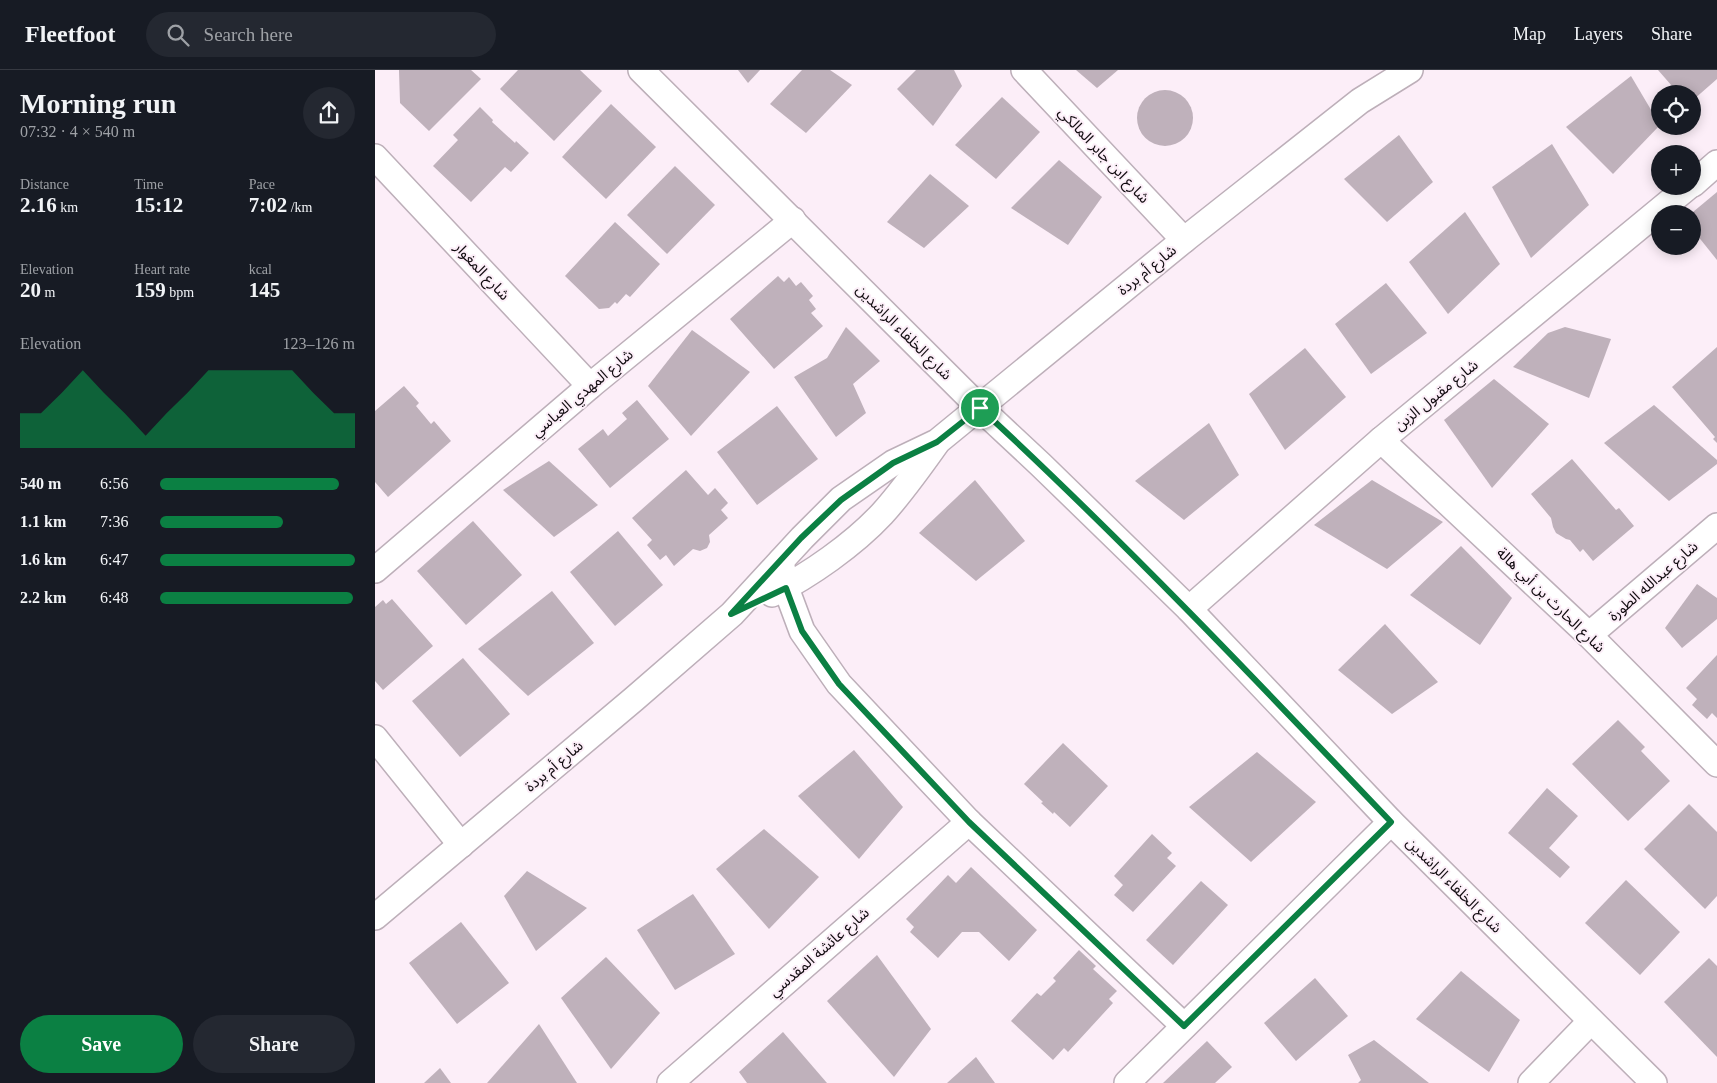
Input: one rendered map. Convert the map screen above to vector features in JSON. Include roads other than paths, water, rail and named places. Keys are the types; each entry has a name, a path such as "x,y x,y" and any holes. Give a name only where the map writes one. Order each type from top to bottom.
{"street":[{"name":"شارع الخلفاء الراشدين","path":"641,70 980,408 1189,609 1391,822 1654,1083"},
{"name":"شارع ابن جابر المالكي","path":"1023,70 1184,240"},
{"name":"شارع أم بردة","path":"1360,101 1389,70"},
{"name":"شارع أم بردة","path":"375,917 634,699 731,614 801,538 841,500 893,463 937,442 1184,240 1360,101 1410,70"},
{"name":"شارع المغوار","path":"375,157 589,386"},
{"path":"1701,177 1717,163"},
{"name":"شارع مقبول الزبن","path":"1189,609 1381,440 1678,195"},
{"name":"شارع المهدي العباسي","path":"375,570 589,386 793,220"},
{"name":"شارع الحارث بن أبي هالة","path":"1381,440 1589,635 1717,764"},
{"name":"شارع أم بردة","path":"731,614 786,588 858,537 883,514 913,477 937,442"},
{"name":"شارع عبدالله الطورة","path":"1589,635 1717,526"},
{"path":"781,561 786,588 802,631 839,684 969,822 1184,1026"},
{"path":"375,738 461,845"},
{"name":"شارع عائشة المقدسي","path":"670,1083 969,822"},
{"path":"1127,1083 1391,822"},
{"path":"1531,1083 1591,1021"}]}
